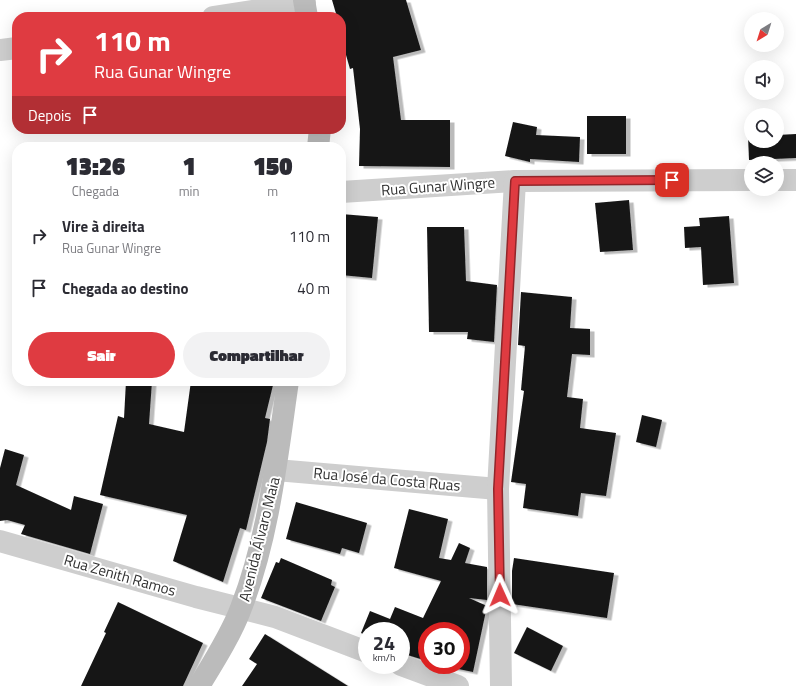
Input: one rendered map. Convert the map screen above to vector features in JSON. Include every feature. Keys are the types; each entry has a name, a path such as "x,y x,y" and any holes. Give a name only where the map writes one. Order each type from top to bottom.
{"street":[{"path":"259,12 305,7"},
{"path":"0,50 12,49"},
{"name":"Rua Gunar Wingre","path":"346,192 515,181 744,180"},
{"path":"784,180 796,180"},
{"path":"501,686 498,489 515,181"},
{"name":"Avenida Álvaro Maia","path":"199,686 241,609 260,546 276,470 287,386"},
{"name":"Rua José da Costa Ruas","path":"276,470 498,489"},
{"name":"Rua Zenith Ramos","path":"0,541 241,609 275,617 358,649"},
{"path":"410,667 458,686"}],"building":[{"path":"332,0 406,0 421,50 393,57 401,120 450,120 450,167 359,166 360,129 353,68 350,69 346,55 346,12 336,12"},
{"path":"587,116 626,116 626,154 587,154"},
{"path":"513,122 537,127 536,135 580,137 579,162 530,159 530,162 505,156"},
{"path":"796,134 796,158 784,159 784,156 749,156 748,148 784,148 784,135"},
{"path":"629,200 633,250 600,252 595,203"},
{"path":"346,214 378,217 372,278 346,275"},
{"path":"729,216 734,283 703,285 701,247 685,248 684,227 700,226 699,218"},
{"path":"427,227 464,227 466,281 497,285 494,342 467,339 468,332 429,332"},
{"path":"521,292 572,297 570,328 590,329 590,355 572,354 567,397 583,399 580,428 616,433 606,496 581,493 578,516 523,508 526,484 511,482 524,391 521,390 525,346 518,345"},
{"path":"126,386 152,386 149,424 184,432 190,386 273,386 265,418 270,419 267,442 246,530 240,528 223,582 173,561 187,515 100,495 118,416 124,418"},
{"path":"642,415 662,420 656,447 636,442"},
{"path":"5,449 24,455 16,485 71,510 74,496 103,504 90,554 21,534 25,525 7,520 0,521 0,468"},
{"path":"296,502 367,523 359,553 342,548 340,554 286,539"},
{"path":"409,509 448,519 439,558 451,560 459,543 470,548 465,563 487,567 487,600 469,598 487,606 473,672 470,671 470,622 418,622 418,658 410,656 410,622 366,622 370,611 390,619 395,607 423,618 441,581 394,568"},
{"path":"281,558 332,580 331,585 335,587 321,621 261,598 276,562 279,563"},
{"path":"514,558 614,573 607,618 512,604 512,571"},
{"path":"118,602 203,643 183,686 81,686 106,633 104,632"},
{"path":"527,627 563,646 551,671 514,653"},
{"path":"265,634 348,686 242,686 257,664 249,659"}],"route":[{"path":"500,595 498,489 515,181 672,180"}]}
